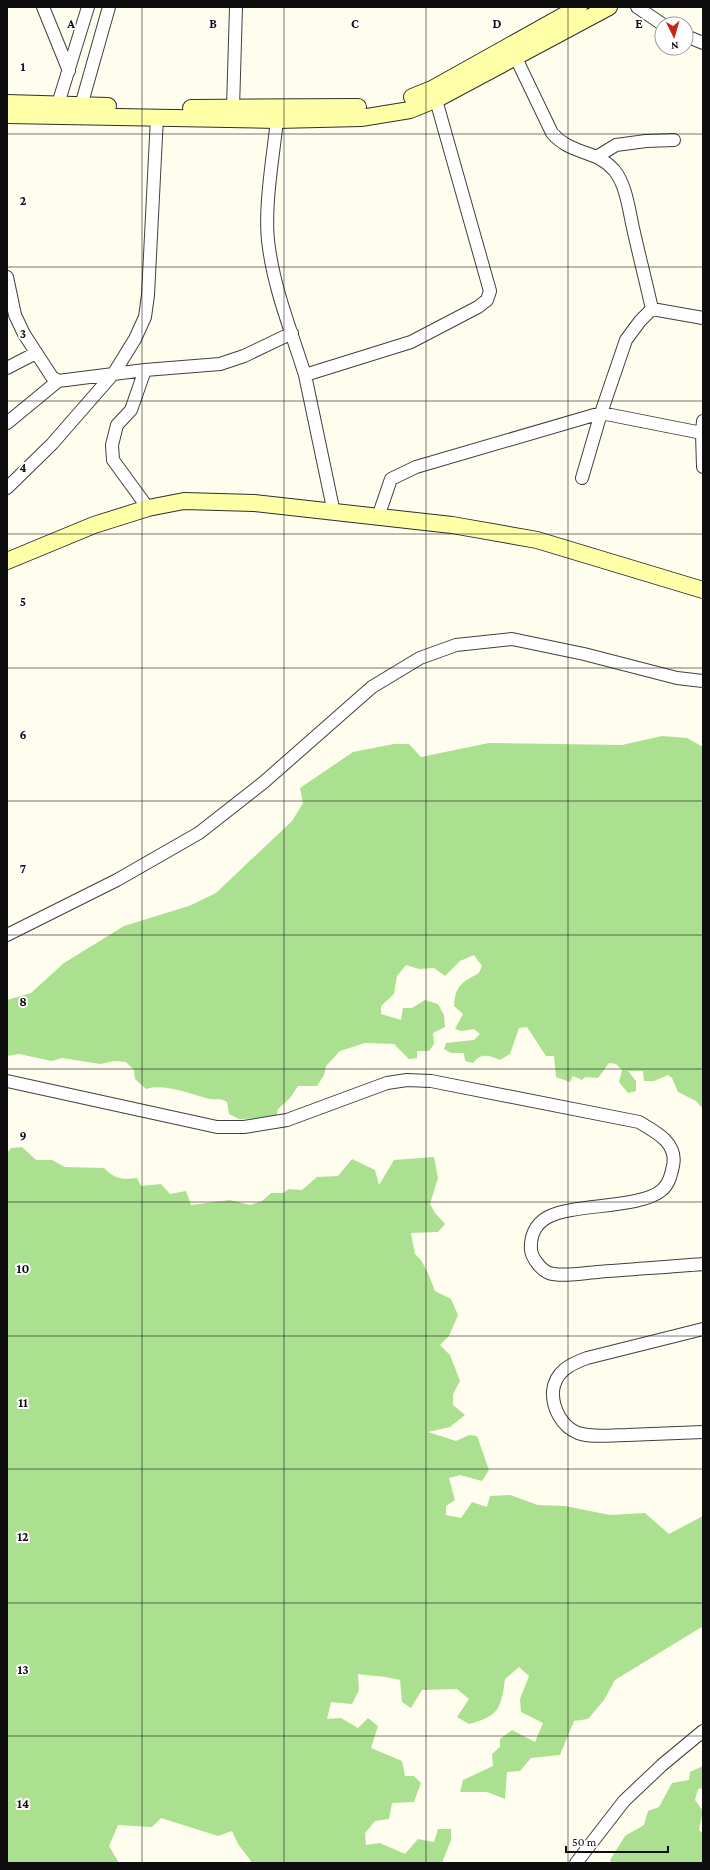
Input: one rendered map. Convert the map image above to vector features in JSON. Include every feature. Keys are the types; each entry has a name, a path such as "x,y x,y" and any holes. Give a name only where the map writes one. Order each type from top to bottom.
{"main road":[{"path":"7,103 157,118 277,120 361,118 388,115 410,110 579,7"},
{"path":"80,110 154,108 367,107 434,94 515,56 609,7"},
{"path":"7,115 55,109"},
{"path":"7,561 94,525 148,508 184,502 254,503 452,526 537,540 703,590"}],"street":[{"path":"43,7 69,71"},
{"path":"55,109 69,71 88,7"},
{"path":"80,110 109,7"},
{"path":"233,108 236,7"},
{"path":"637,7 654,19"},
{"path":"515,56 552,133 560,143 570,148 598,156 614,170 620,182 627,204 652,309"},
{"path":"305,375 410,342 478,307 487,300 490,290 434,94"},
{"path":"7,488 52,444 114,373 129,350 145,317 148,295 157,118"},
{"path":"277,120 267,224 268,240 279,296 305,375 334,513"},
{"path":"598,156 616,145 646,141 674,140"},
{"path":"7,277 15,315 24,334 52,377 58,381"},
{"path":"652,309 703,318"},
{"path":"582,478 601,413 626,340 640,321 652,309"},
{"path":"7,423 58,381 114,373 220,364 244,356 292,333"},
{"path":"7,368 36,353"},
{"path":"145,370 131,410 117,425 112,445 113,460 148,508"},
{"path":"378,517 391,479 416,467 601,413 702,433"},
{"path":"703,421 703,467"},
{"path":"7,935 117,880 199,833 264,782 372,687 420,658 456,645 512,639 584,654 677,678 703,681"},
{"path":"7,1081 217,1127 244,1127 287,1120 374,1087 407,1080 431,1081 639,1122 660,1135 673,1150 674,1162 671,1177 662,1190 648,1198 562,1213 548,1217 537,1227 530,1240 531,1253 537,1263 549,1273 572,1274 703,1264"},
{"path":"703,1329 572,1363 557,1375 553,1390 554,1404 561,1420 578,1433 595,1436 703,1432"},
{"path":"576,1863 624,1801 703,1730"}],"green space":[{"path":"662,736 687,738 703,747 703,1109 696,1101 678,1092 672,1078 668,1075 654,1081 644,1081 643,1071 628,1071 636,1081 636,1091 628,1093 619,1082 622,1070 616,1064 609,1063 598,1078 585,1077 582,1080 573,1076 570,1082 556,1077 554,1056 546,1056 527,1027 519,1028 510,1054 500,1060 489,1056 483,1056 479,1057 473,1063 465,1061 464,1053 451,1053 444,1049 446,1043 474,1040 480,1034 474,1029 461,1031 455,1029 463,1014 454,1006 458,989 460,985 479,973 482,966 474,955 460,961 445,976 434,968 419,969 406,965 397,976 394,994 381,1006 381,1014 401,1020 403,1008 412,1008 425,1000 438,1004 444,1015 445,1027 433,1033 434,1044 429,1051 417,1051 417,1058 409,1059 394,1044 365,1043 340,1051 326,1066 324,1075 317,1086 298,1086 290,1098 278,1109 277,1114 272,1118 239,1119 229,1114 227,1102 223,1100 210,1099 169,1088 161,1087 146,1089 135,1079 134,1070 126,1062 114,1061 100,1064 62,1058 52,1061 19,1054 7,1056 7,1000 31,993 64,963 124,926 189,906 216,893 292,821 303,803 300,788 353,752 394,744 409,744 421,757 489,743 622,745"},
{"path":"22,1147 36,1160 52,1160 65,1167 104,1168 115,1177 127,1179 137,1178 141,1186 161,1184 170,1194 186,1191 191,1205 230,1200 250,1205 262,1201 271,1193 283,1193 289,1189 302,1190 317,1177 338,1176 352,1159 375,1170 379,1185 394,1160 434,1157 438,1178 430,1204 435,1213 445,1224 438,1232 411,1233 415,1254 421,1260 435,1291 451,1299 458,1315 449,1336 440,1345 450,1355 460,1381 453,1394 453,1405 465,1415 450,1427 428,1432 456,1441 469,1435 477,1436 489,1470 482,1481 460,1475 449,1478 455,1500 446,1506 446,1515 461,1518 472,1502 487,1507 490,1496 510,1495 538,1505 565,1506 610,1515 645,1513 669,1534 703,1516 703,1627 615,1680 604,1700 588,1719 574,1721 560,1755 531,1758 520,1771 507,1772 505,1799 487,1792 460,1792 463,1780 493,1766 492,1754 500,1747 500,1739 512,1730 535,1742 543,1723 521,1712 520,1699 529,1676 519,1667 505,1679 502,1698 497,1710 487,1718 469,1724 457,1717 469,1699 457,1689 422,1690 411,1708 402,1702 400,1680 358,1674 359,1690 352,1704 331,1702 327,1719 341,1718 358,1728 368,1718 378,1726 371,1748 402,1761 405,1776 414,1776 421,1783 414,1802 392,1803 389,1819 375,1821 365,1833 366,1845 380,1843 405,1854 418,1839 434,1842 438,1829 451,1829 451,1840 442,1863 250,1863 251,1861 238,1844 232,1831 218,1836 161,1818 152,1827 118,1825 109,1846 119,1863 7,1863 7,1153 11,1148"},
{"path":"703,1766 703,1788 698,1789 695,1800 703,1811 699,1830 703,1834 703,1863 612,1863 610,1860 625,1836 644,1825 648,1811 659,1807 672,1783 689,1780 690,1772"}]}
